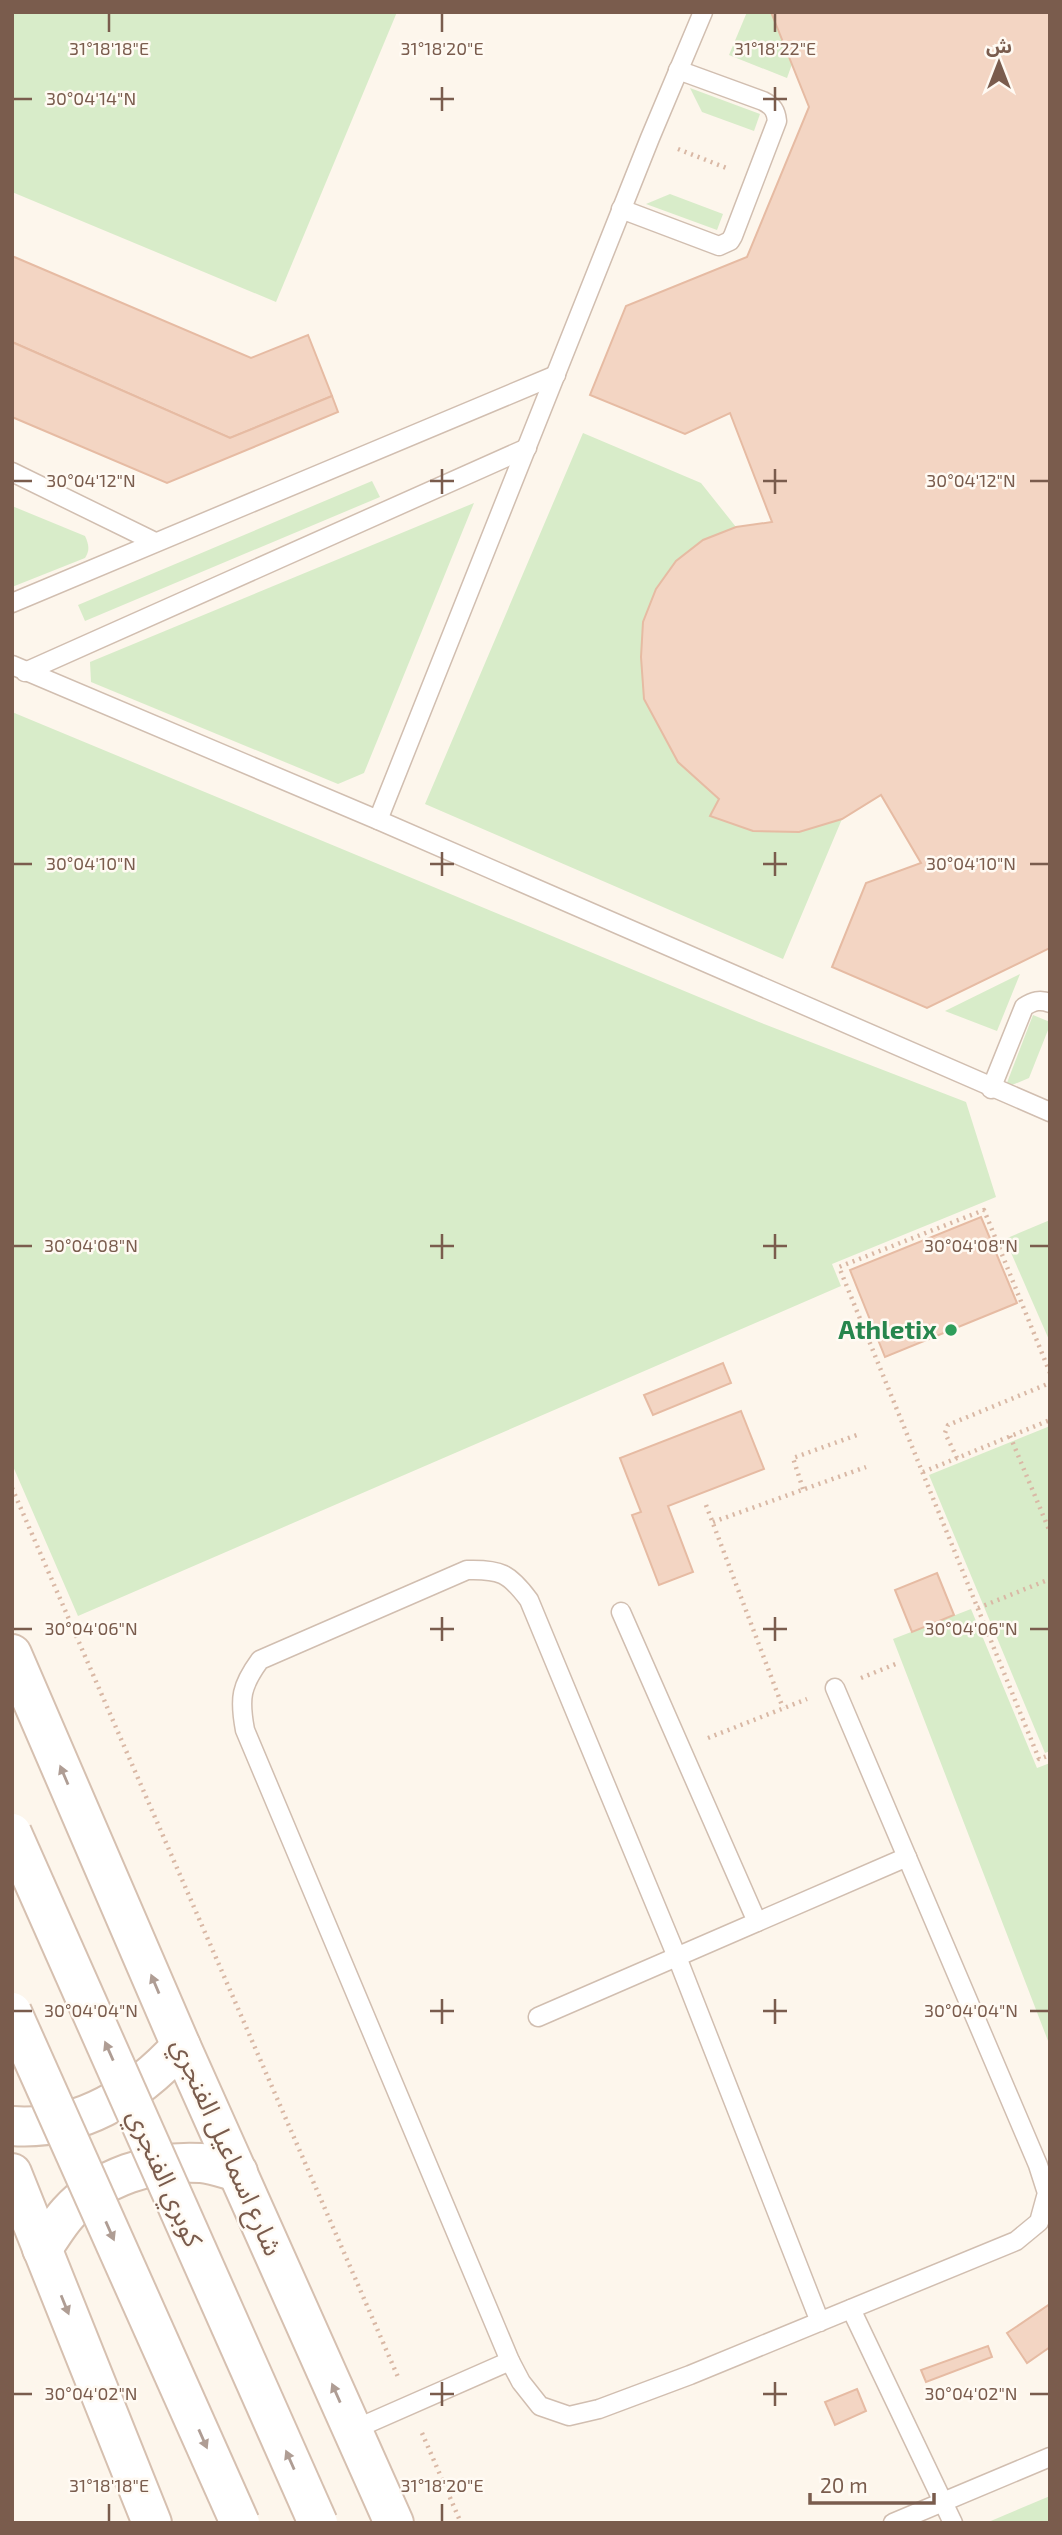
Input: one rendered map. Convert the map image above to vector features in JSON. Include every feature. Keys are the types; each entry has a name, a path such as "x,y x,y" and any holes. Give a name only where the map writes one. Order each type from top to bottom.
{"main road":[{"name":"شارع اسماعيل الفنجري","path":"12,1654 181,2046 394,2523"},
{"name":"كوبري الفنجري","path":"12,1833 318,2523"},
{"path":"12,2012 240,2523"},
{"path":"12,2126 29,2127 64,2122 98,2111 129,2094 181,2046"},
{"path":"42,2249 68,2213 96,2189 129,2172 164,2164 202,2163 238,2172"},
{"path":"12,2173 152,2523"}],"lane":[{"path":"378,820 621,209 703,12"},
{"path":"621,209 719,246 730,241 733,236 777,121 771,105 678,70"},
{"path":"12,603 556,375"},
{"path":"19,668 527,448"},
{"path":"12,472 155,542"},
{"path":"19,668 378,820 1050,1112"},
{"path":"991,1088 1024,1007 1033,1001 1044,1000 1050,1003"},
{"path":"820,2322 677,1957 529,1600 514,1580 492,1569 467,1570 260,1660 245,1681 240,1705 245,1730 510,2361 521,2382 540,2406 569,2416 599,2409 820,2322 1016,2241 1039,2222 1047,2193 1038,2165 835,1688"},
{"path":"621,1612 757,1922"},
{"path":"538,2017 907,1857"},
{"path":"851,2309 953,2523"},
{"path":"353,2430 510,2361"},
{"path":"893,2523 1050,2457"}],"path":[{"path":"650,138 756,179"},
{"path":"1050,1373 984,1210 839,1267 1039,1759 1050,1755"},
{"path":"957,1458 945,1433 948,1424 1050,1383"},
{"path":"923,1472 1050,1420"},
{"path":"803,1489 793,1458 857,1435"},
{"path":"1010,1436 1050,1532"},
{"path":"713,1522 866,1466"},
{"path":"12,1488 461,2523"},
{"path":"706,1505 783,1708"},
{"path":"978,1608 1050,1579"},
{"path":"681,1749 898,1663"}],"green space":[{"path":"12,12 397,12 276,302 12,192"},
{"path":"747,12 771,12 792,64 787,78 729,55"},
{"path":"690,88 760,114 754,131 702,112"},
{"path":"670,194 723,214 717,230 646,204"},
{"path":"583,433 701,483 736,527 704,540 676,561 656,589 643,622 641,657 644,699 678,762 719,799 711,816 753,831 799,832 842,819 783,959 425,804"},
{"path":"372,481 380,497 85,621 78,605"},
{"path":"474,503 364,773 338,784 91,682 90,662"},
{"path":"12,506 85,536 88,552 85,558 12,587"},
{"path":"12,712 759,1022 966,1102 996,1197 832,1264 841,1286 78,1616 12,1464"},
{"path":"1020,974 997,1031 945,1011"},
{"path":"1033,1015 1050,1022 1050,1025 1029,1078 1005,1088"},
{"path":"1050,1220 1050,1342 1005,1239"},
{"path":"1050,1426 1050,1751 1045,1753 929,1475"},
{"path":"971,1609 1037,1768 1050,1763 1050,2046 893,1639"},
{"path":"1050,2496 1050,2521 986,2523"}],"building":[{"path":"771,12 1050,12 1050,948 927,1008 832,967 866,883 921,863 881,795 842,819 799,832 753,831 710,816 719,799 678,762 644,699 641,657 643,622 656,589 676,561 703,540 736,527 772,522 730,413 685,434 590,395 626,306 747,257 809,107"},
{"path":"12,256 251,358 308,335 332,396 230,438 12,342"},
{"path":"12,342 230,438 332,396 338,412 167,483 12,417"},
{"path":"981,1217 1017,1303 885,1357 850,1270"},
{"path":"723,1363 731,1383 653,1415 644,1395"},
{"path":"741,1411 764,1469 668,1506 693,1572 659,1585 632,1515 641,1512 620,1458"},
{"path":"937,1573 954,1615 912,1632 895,1590"},
{"path":"1050,2304 1050,2347 1027,2363 1007,2333"},
{"path":"988,2346 992,2357 926,2382 921,2370"},
{"path":"857,2389 866,2411 835,2425 825,2402"}],"place":[{"name":"Athletix","path":"951,1330"}]}
